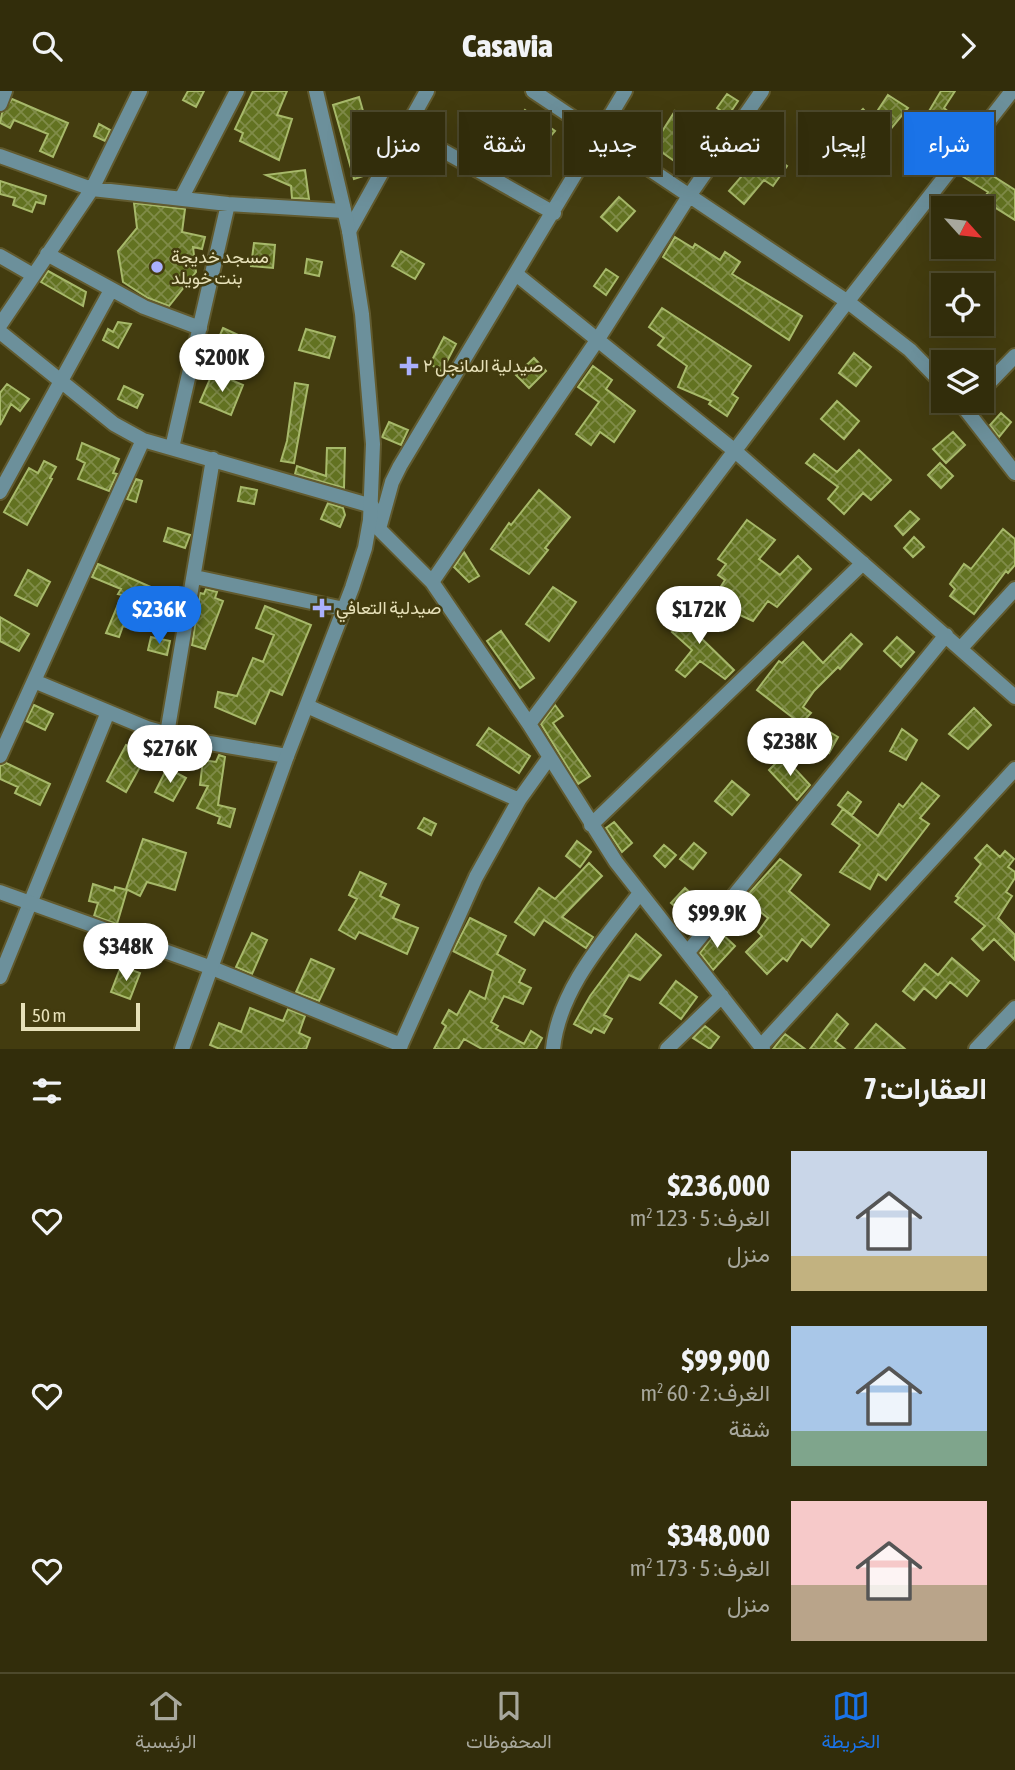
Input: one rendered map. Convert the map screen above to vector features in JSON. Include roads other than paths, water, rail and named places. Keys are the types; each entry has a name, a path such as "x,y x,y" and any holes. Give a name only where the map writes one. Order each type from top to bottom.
{"street":[{"path":"0,104 5,91"},
{"path":"182,197 237,91"},
{"path":"316,91 349,231 369,377 374,518"},
{"path":"416,112 427,91"},
{"path":"533,91 564,112"},
{"path":"612,112 625,91"},
{"path":"432,582 598,339 689,196 762,91"},
{"path":"528,724 734,451 1012,91"},
{"path":"0,324 92,189 136,92"},
{"path":"445,152 554,213"},
{"path":"0,156 92,189 228,204 344,211"},
{"path":"349,231 381,175"},
{"path":"182,1049 287,756 344,609 374,518 400,466 576,175"},
{"path":"657,175 848,302 909,350 931,372"},
{"path":"172,448 228,204"},
{"path":"47,254 111,290 174,320 200,328"},
{"path":"0,256 33,275"},
{"path":"516,274 734,451 1015,697"},
{"path":"0,492 111,290"},
{"path":"0,332 114,424 143,440 213,459 374,518 432,582 528,724 591,825 640,893 722,996 756,1045 1015,769"},
{"path":"994,378 1015,356"},
{"path":"972,413 1015,473"},
{"path":"0,756 143,440"},
{"path":"167,734 213,459"},
{"path":"591,825 863,563"},
{"path":"195,577 344,609"},
{"path":"961,648 1015,589"},
{"path":"688,952 946,635"},
{"path":"34,681 167,734 287,756"},
{"path":"307,706 519,800"},
{"path":"0,977 108,712"},
{"path":"0,892 212,968 400,1047 476,877 519,800 550,758"},
{"path":"553,1049 555,1031 570,992 640,893"},
{"path":"667,1049 722,996"},
{"path":"976,1049 1015,1009"}],"place":[{"name":"مسجد خديجة بنت خويلد","path":"157,267"},
{"name":"صيدلية المانجل ٢","path":"409,366"},
{"name":"صيدلية التعافي","path":"322,608"}]}
